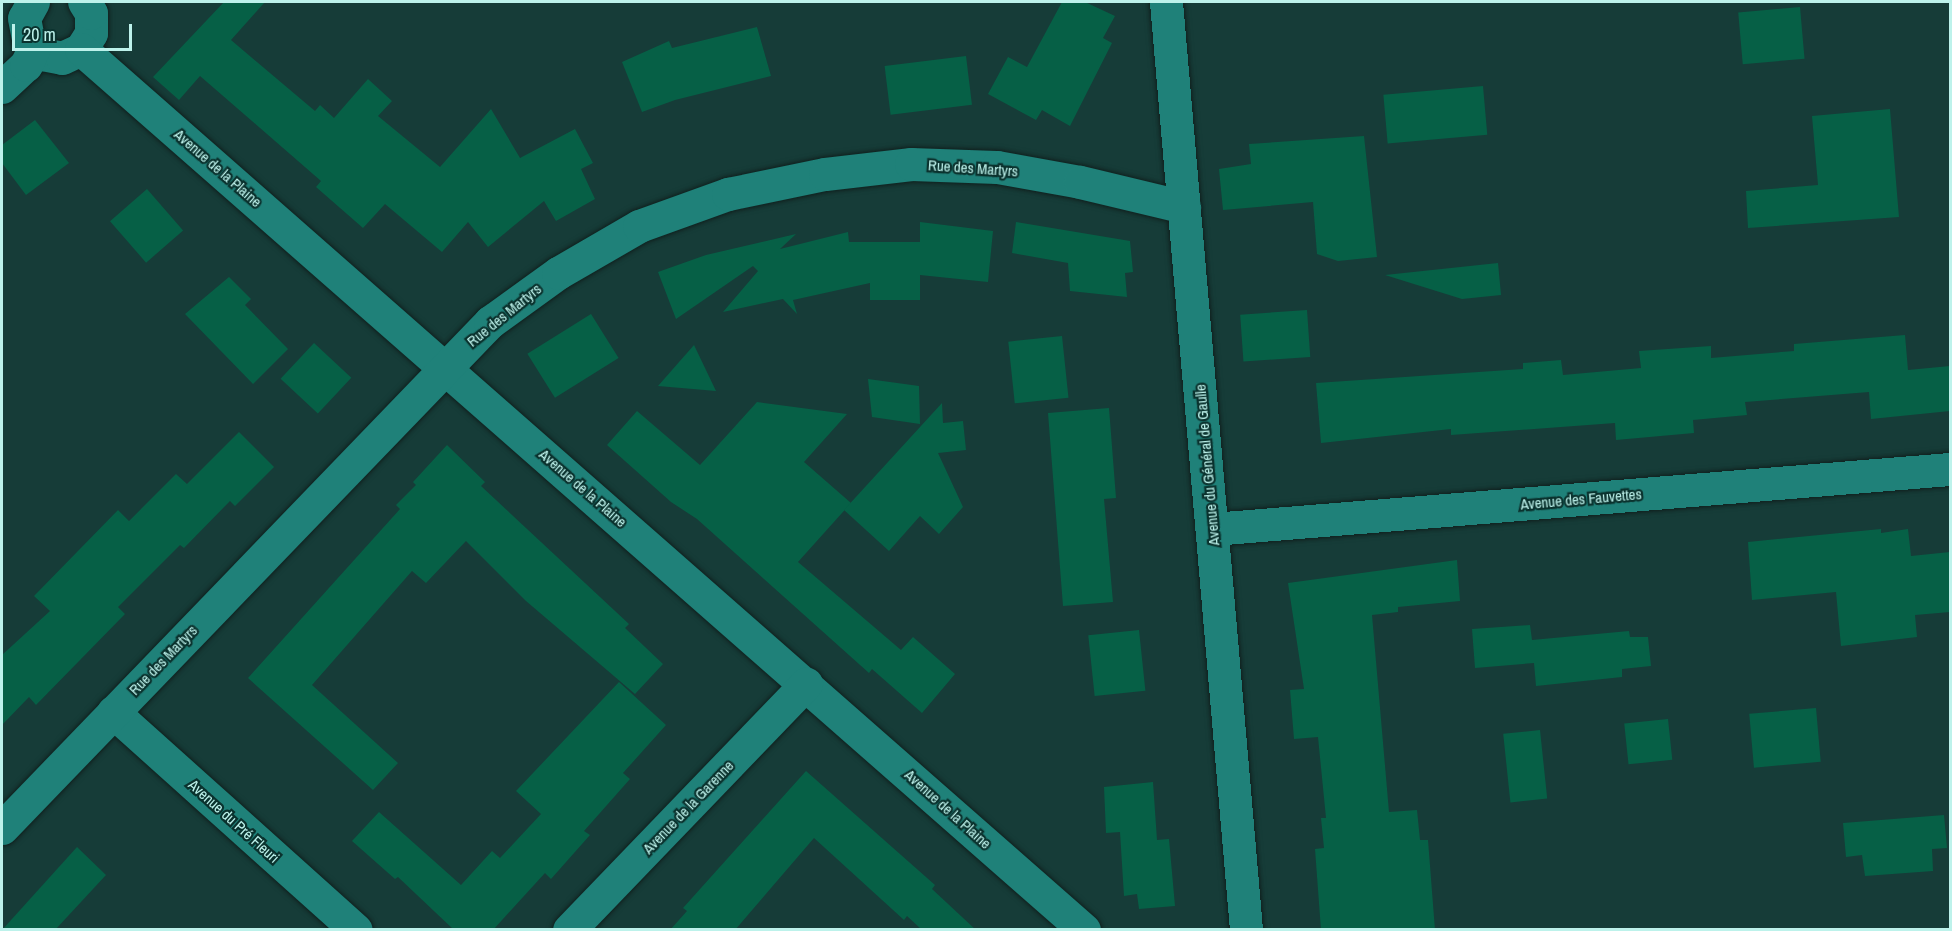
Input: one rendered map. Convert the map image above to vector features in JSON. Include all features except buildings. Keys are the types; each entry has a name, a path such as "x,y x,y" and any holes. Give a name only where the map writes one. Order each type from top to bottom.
{"street":[{"path":"20,12 24,29 34,48 42,54 63,58 81,49 92,33 91,13 86,2"},
{"name":"Avenue du Général de Gaulle","path":"1166,2 1246,930"},
{"path":"2,87 26,65 34,48"},
{"name":"Avenue de la Plaine","path":"81,49 1084,930"},
{"name":"Rue des Martyrs","path":"2,828 444,367 490,322 558,273 639,226 728,194 825,174 922,164 997,167 1080,182 1184,207"},
{"name":"Avenue des Fauvettes","path":"1212,529 1950,469"},
{"name":"Avenue de la Garenne","path":"569,930 806,684"},
{"name":"Avenue du Pré Fleuri","path":"112,712 356,930"}]}
